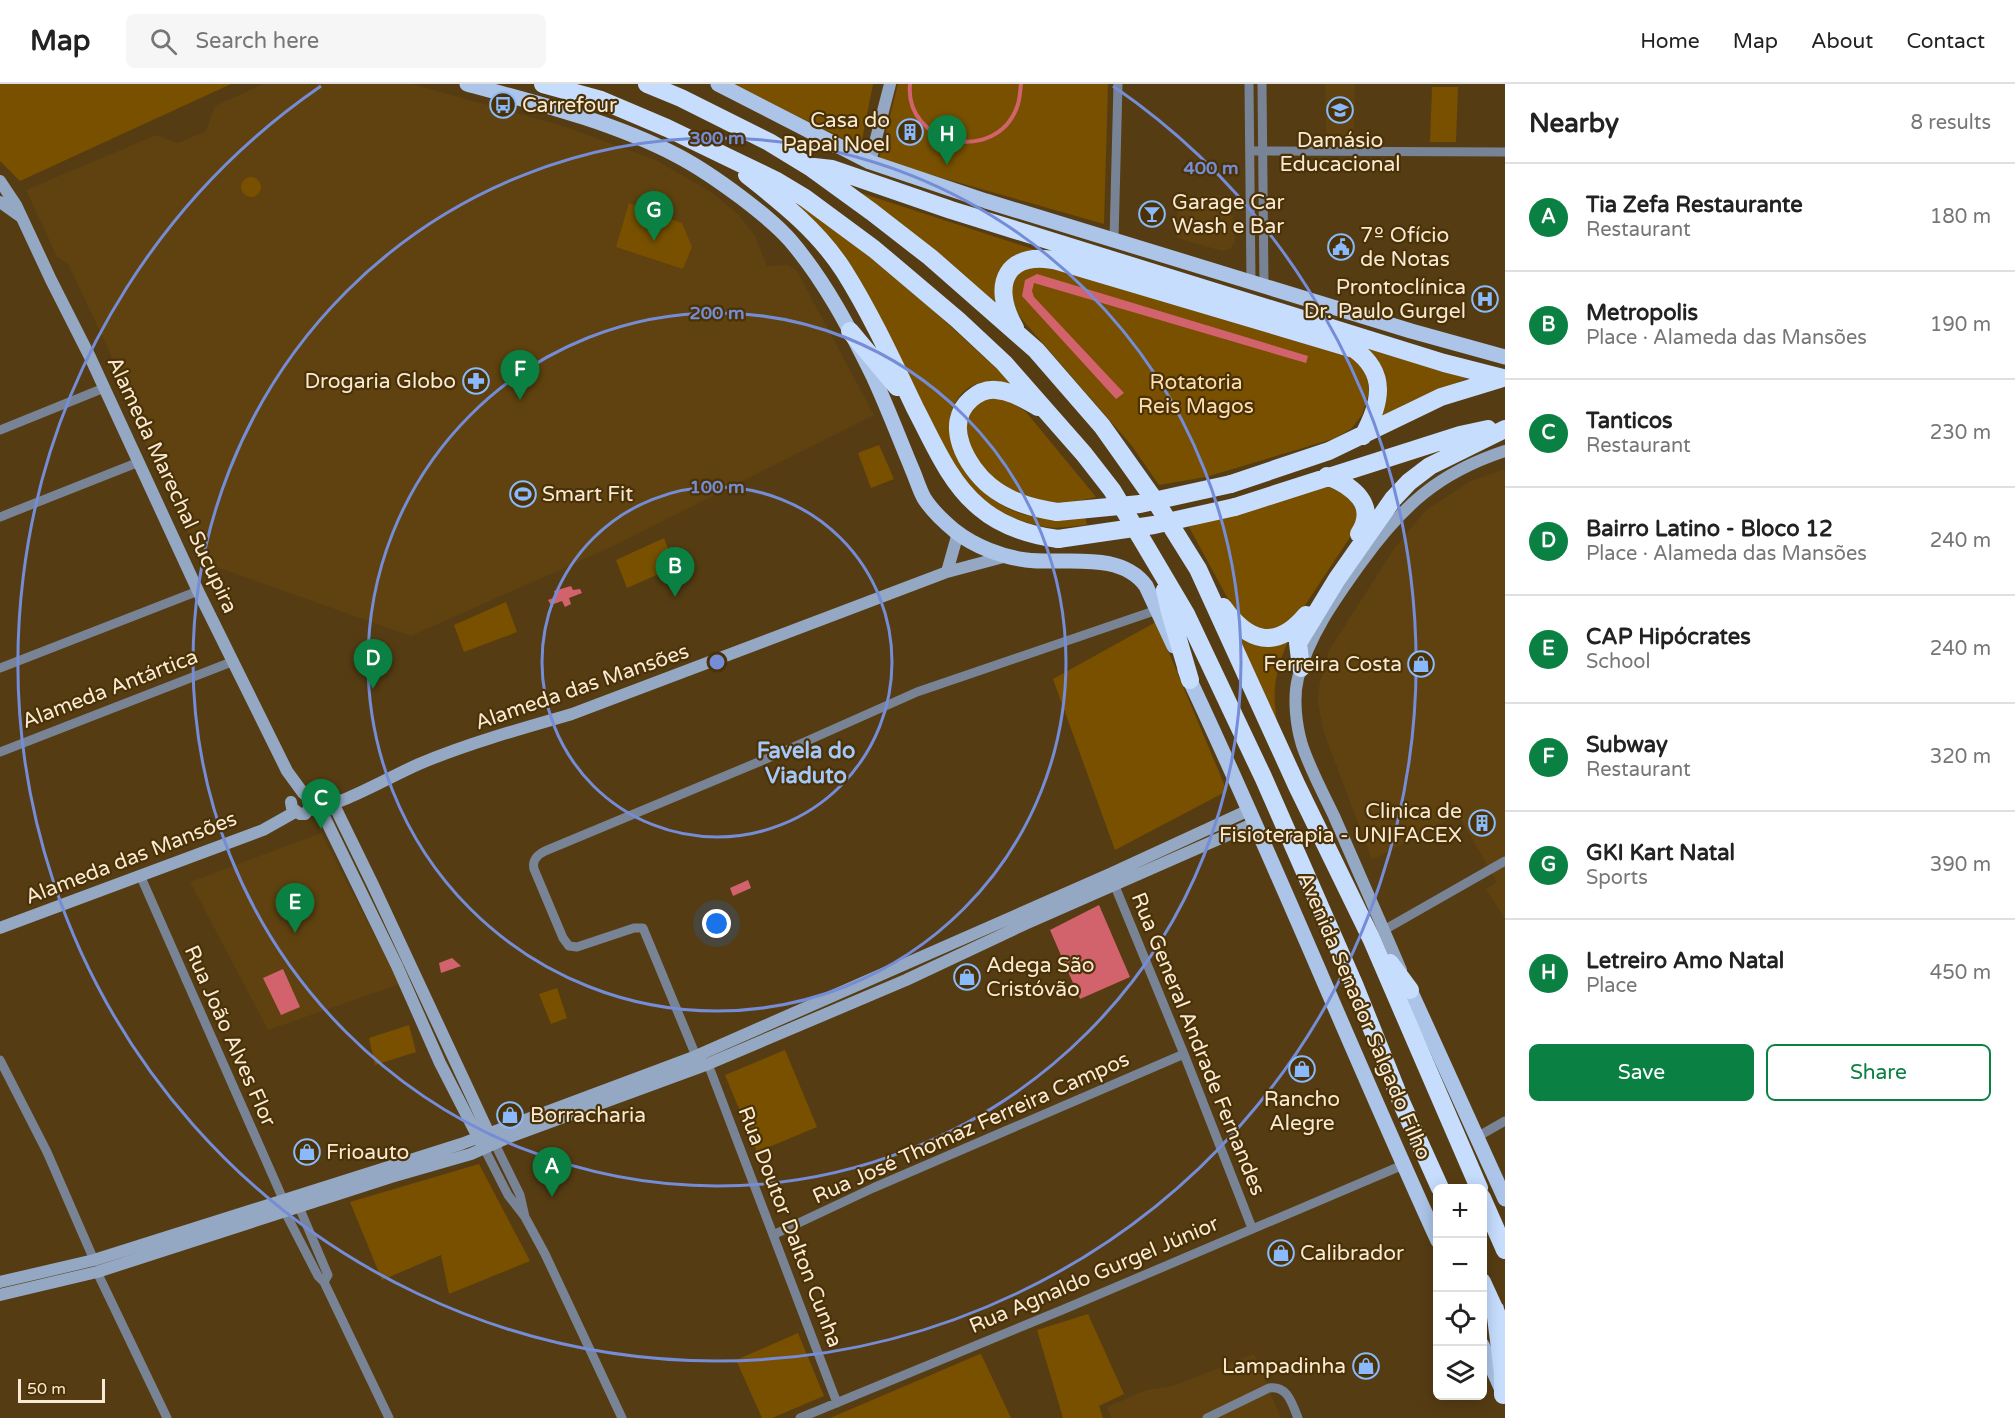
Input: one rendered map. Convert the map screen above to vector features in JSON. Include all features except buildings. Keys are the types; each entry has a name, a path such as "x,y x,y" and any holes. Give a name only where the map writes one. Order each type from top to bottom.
{"highway":[{"name":"Avenida Senador Salgado Filho","path":"543,84 601,100 667,128 775,180 805,198 874,249 966,327 1004,363 1084,454 1112,490 1186,615 1254,758 1354,984 1402,1104 1438,1184"},
{"name":"Avenida Senador Salgado Filho","path":"647,84 729,120 769,142 810,167 872,212 930,257 1044,359 1102,426 1158,505 1198,569 1302,795 1377,934 1477,1184"},
{"path":"717,151 799,218 829,250 855,292 951,475 979,507 1021,531 1058,539 1154,525 1235,507 1460,435 1505,427"},
{"path":"810,167 832,169 962,213 1444,363 1504,378"},
{"path":"1020,337 1004,306 1003,288 1006,276 1014,266 1025,259 1048,258 1354,349 1366,358 1374,369 1378,385 1373,417 1363,436"},
{"path":"850,330 916,409"},
{"path":"1050,414 1013,394 994,389 985,391 973,398 963,409 960,415 958,436 968,460 989,485 1028,508 1057,512 1140,504 1231,484 1320,454 1363,436 1441,397 1504,378"},
{"path":"1303,662 1298,643 1337,579 1393,499 1409,482 1430,466 1505,427"},
{"path":"1198,569 1231,618 1249,634 1269,638 1288,633 1309,611 1364,526 1365,507 1359,496 1341,482 1327,477"},
{"path":"1163,576 1170,612 1190,680"},
{"path":"1377,934 1410,990"},
{"path":"1487,1209 1505,1250"},
{"path":"1487,1292 1505,1333"},
{"path":"1495,1309 1504,1396"}],"main road":[{"name":"Avenida Senador Salgado Filho","path":"467,84 534,102 664,149 694,165 754,207 790,240 818,278 850,330 874,380 923,497 941,519 958,533 984,548 1007,556 1024,560 1095,562 1116,565 1141,580 1252,816 1436,1238"},
{"path":"717,84 870,162 986,201 1411,331 1505,357"},
{"path":"870,162 890,84"},
{"name":"Alameda Marechal Sucupira","path":"0,182 8,191 21,216 198,591 303,803 397,966 440,1063 461,1088"},
{"path":"0,202 21,216"},
{"name":"Avenida Senador Salgado Filho","path":"1377,934 1302,746 1296,704 1297,680 1326,613 1377,541 1407,507 1456,470 1505,451"},
{"path":"947,572 958,533"},
{"name":"Alameda das Mansões","path":"0,928 263,830 303,803 333,803 422,763 583,710 947,572 1007,556"},
{"path":"333,803 374,885 486,1141"},
{"path":"289,1207 486,1141 696,1056 1112,879 1252,816"},
{"path":"0,1295 289,1207 708,1064 906,980 1112,879"},
{"path":"1410,990 1505,1199"},
{"path":"0,1282 96,1266"},
{"path":"1482,1346 1504,1396"}],"street":[{"path":"1114,239 1118,84"},
{"path":"1249,84 1257,284"},
{"path":"1257,284 1262,84"},
{"path":"1250,151 1505,152"},
{"path":"0,430 104,388"},
{"path":"0,517 139,462"},
{"path":"0,668 198,591"},
{"path":"696,1056 643,928 634,928 577,947 569,946 562,938 536,874 533,863 536,856 773,756 916,692 1157,610"},
{"name":"Alameda Antártica","path":"0,752 234,661"},
{"path":"1377,934 1505,861"},
{"name":"Rua João Alves Flor","path":"140,875 318,1276 324,1282 389,1418"},
{"name":"Rua General Andrade Fernandes","path":"1112,879 1252,1228"},
{"name":"Rua José Thomaz Ferreira Campos","path":"773,1235 873,1188 1184,1054"},
{"path":"0,1060 47,1152 96,1266 167,1418"},
{"name":"Rua Doutor Dalton Cunha","path":"708,1064 837,1403"},
{"path":"1477,1137 1505,1121"},
{"path":"486,1141 508,1196 525,1217 545,1254 622,1418"},
{"name":"Rua Agnaldo Gurgel Júnior","path":"800,1418 1403,1165"},
{"name":"Rua João Alves Flor","path":"289,1207 328,1275 324,1282"},
{"path":"1207,1418 1276,1387 1283,1389 1288,1395 1298,1418"}],"shaded area":[{"name":"Carrefour","path":"263,84 412,84 563,126 656,160 713,193 739,215 755,236 767,266 789,265 797,271 874,415 607,549 411,636 202,562 146,448 143,428 105,342 68,264 57,257 26,190 156,135 178,143 206,131 215,106"},
{"name":"Damásio Educacional","path":"1325,84 1355,84 1354,137 1326,138"},
{"path":"1231,195 1235,242 1230,249 1222,251 1177,238 1178,196"},
{"path":"1037,274 1308,356 1306,363 1034,283 1032,291 1034,297 1124,393 1116,399 1022,296 1025,280"},
{"path":"1502,470 1505,471 1505,919 1486,889 1497,882 1458,814 1372,860 1324,733 1318,703 1319,686 1329,650 1394,549 1426,510 1471,481"},
{"path":"571,586 573,590 580,589 582,593 569,598 571,604 565,607 562,601 551,605 548,600 556,597 554,591"},
{"path":"321,833 400,984 268,1030 190,882"},
{"path":"748,880 751,888 733,896 730,888"},
{"path":"1099,905 1130,977 1080,999 1050,930"},
{"path":"452,958 461,966 441,973 439,963"},
{"path":"283,969 300,1007 281,1015 263,978"},
{"path":"1254,1354 1281,1418 1111,1418 1107,1407 1146,1390 1173,1386"}],"green space":[{"path":"0,84 231,84 20,181 0,161"},
{"path":"731,84 873,84 862,140 857,145"},
{"path":"898,84 1108,84 1104,224 879,160"},
{"path":"1432,87 1458,87 1456,142 1430,142"},
{"path":"251,177 258,180 261,187 258,194 251,197 244,194 241,187 244,180"},
{"path":"849,189 1036,250 1017,254 1005,264 996,285 997,307"},
{"path":"797,196 935,312 1011,382 1004,388 994,380 976,384 963,392 954,405 950,419 953,447 959,461 978,486 1000,504 1020,513 1041,518 1085,517 1087,525 1051,528 1012,517 985,501 964,480 946,455 887,342 792,203"},
{"path":"629,203 682,223 692,247 683,269 616,247"},
{"name":"Rotatoria Reis Magos","path":"1036,259 1354,357 1367,375 1369,393 1362,415 1351,429 1333,439 1206,477 1159,485 1132,446 1020,317 1011,302 1013,273"},
{"path":"1362,347 1448,373 1475,375 1403,405 1377,421"},
{"path":"990,396 1008,400 1026,412 1096,497 1065,504 1036,502 999,484 979,464 966,440 965,422 970,408"},
{"path":"879,445 894,479 871,488 858,453"},
{"path":"1324,486 1340,492 1354,505 1356,528 1294,622 1275,633 1240,621 1189,527"},
{"path":"664,538 675,567 627,588 616,560"},
{"path":"506,602 517,632 464,652 454,625"},
{"path":"1156,622 1227,791 1115,850 1053,679"},
{"path":"1235,632 1289,639 1280,661 1276,681 1275,702 1278,726"},
{"path":"557,988 567,1018 551,1024 539,994"},
{"path":"409,1025 416,1052 375,1065 369,1038"},
{"path":"785,1050 817,1127 757,1152 725,1075"},
{"path":"479,1164 530,1261 449,1294 441,1255 382,1280 350,1202"},
{"path":"1088,1314 1124,1394 1099,1406 1103,1418 1063,1418 1037,1330"},
{"path":"798,1333 824,1396 772,1418 762,1418 736,1360"},
{"path":"980,1354 1011,1418 830,1418"}],"waterway":[{"path":"910,84 912,105 921,121 936,133 953,140 972,141 991,136 1006,125 1017,107 1021,84"}],"place":[{"name":"Carrefour","path":"503,105"},
{"name":"Damásio Educacional","path":"1340,110"},
{"name":"Casa do Papai Noel","path":"910,132"},
{"name":"Letreiro Amo Natal","path":"947,165"},
{"name":"Garage Car Wash e Bar","path":"1152,214"},
{"name":"GKI Kart Natal","path":"654,241"},
{"name":"7º Ofício de Notas","path":"1341,247"},
{"name":"Prontoclínica Dr. Paulo Gurgel","path":"1485,299"},
{"name":"Drogaria Globo","path":"476,381"},
{"name":"Subway","path":"520,400"},
{"name":"Smart Fit","path":"523,494"},
{"name":"Metropolis","path":"675,597"},
{"name":"Ferreira Costa","path":"1421,664"},
{"name":"Bairro Latino - Bloco 12","path":"373,689"},
{"name":"Clinica de Fisioterapia - UNIFACEX","path":"1482,823"},
{"name":"Tanticos","path":"321,829"},
{"name":"CAP Hipócrates","path":"295,933"},
{"name":"Adega São Cristóvão","path":"967,977"},
{"name":"Rancho Alegre","path":"1302,1069"},
{"name":"Borracharia","path":"510,1115"},
{"name":"Frioauto","path":"307,1152"},
{"name":"Tia Zefa Restaurante","path":"552,1197"},
{"name":"Calibrador","path":"1281,1253"},
{"name":"Lampadinha","path":"1366,1366"}],"district":[{"name":"Favela do Viaduto","path":"806,764"}]}
